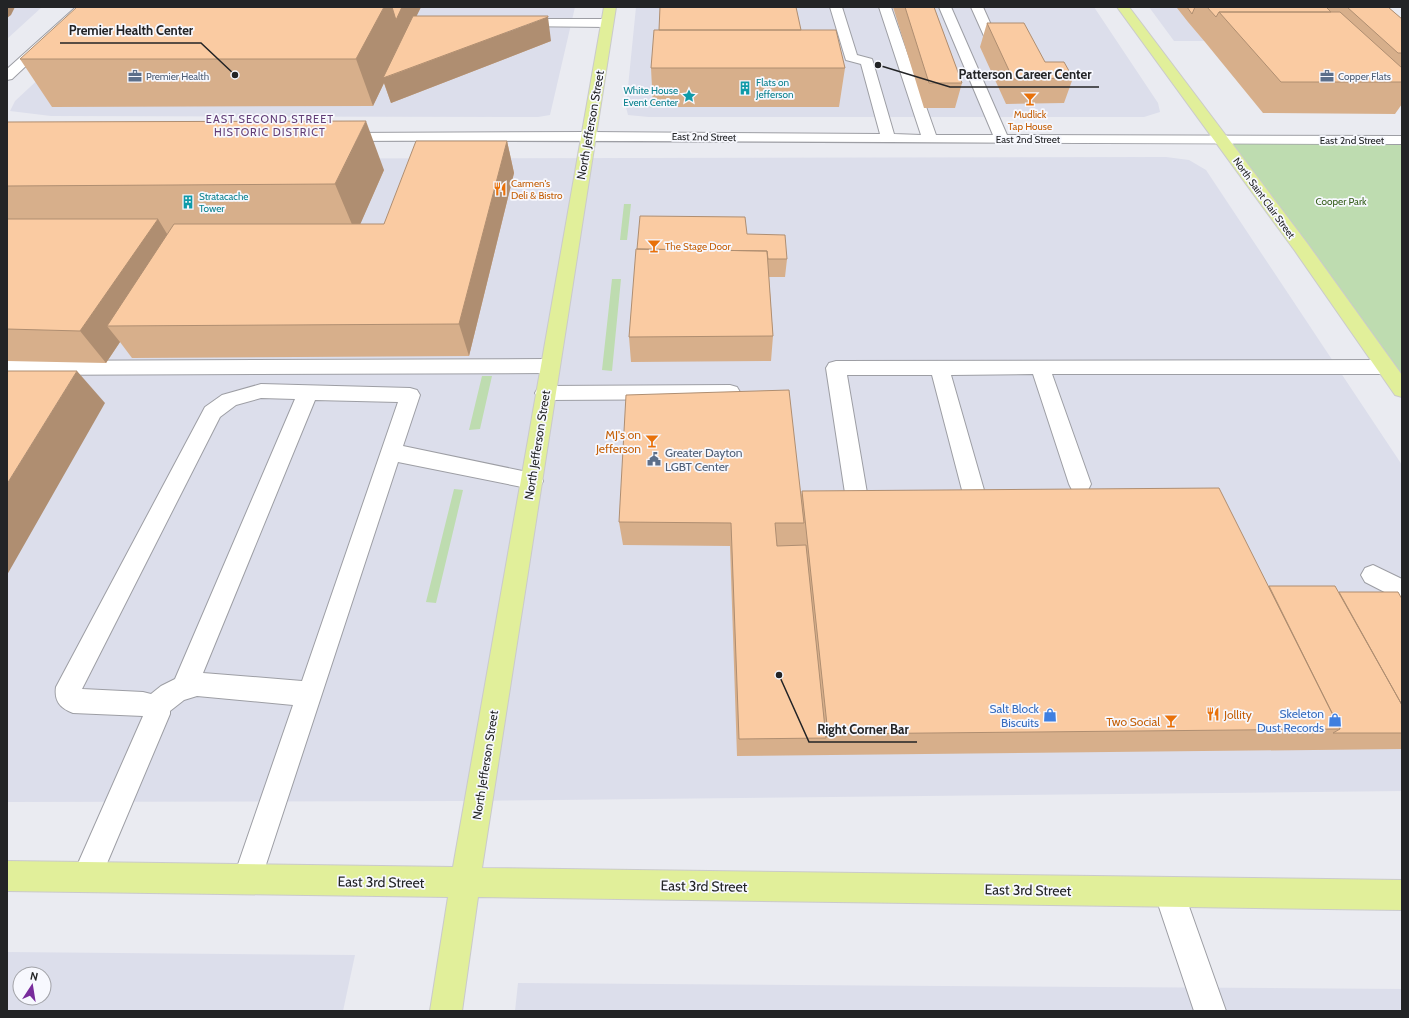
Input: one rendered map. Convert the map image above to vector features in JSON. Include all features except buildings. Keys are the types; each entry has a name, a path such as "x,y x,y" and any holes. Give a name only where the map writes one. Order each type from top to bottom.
{"main road":[{"name":"North Saint Clair Street","path":"1123,7 1300,247 1402,390"},
{"name":"North Jefferson Street","path":"446,1011 465,883 532,481 549,366 608,15"},
{"name":"East 3rd Street","path":"7,876 1402,895"}],"street":[{"path":"7,76 83,7"},
{"path":"836,7 851,57 867,62 888,139"},
{"path":"884,7 930,139"},
{"path":"946,7 1002,139"},
{"path":"976,7 994,45"},
{"path":"508,23 608,15"},
{"name":"East 2nd Street","path":"326,138 588,136 888,139 1402,140"},
{"path":"7,368 549,366"},
{"path":"856,493 836,368 1385,367"},
{"path":"940,368 973,490"},
{"path":"1040,368 1080,484"},
{"path":"156,707 138,704 73,701 68,696 69,688 212,412 227,400 261,391 410,395 248,879"},
{"path":"185,686 308,392"},
{"path":"545,393 740,392"},
{"path":"392,449 399,454 532,481"},
{"path":"1373,575 1402,591"},
{"path":"87,877 157,714 156,707 164,698 185,686 197,684 310,694"},
{"path":"1169,892 1210,1011"}],"shaded area":[{"path":"7,7 42,7 7,39"},
{"path":"116,7 575,7 550,115 538,117 51,116 10,111 15,101"},
{"path":"636,7 1094,7 1158,103 1160,112 1144,117 649,117 628,115 626,107"},
{"path":"1149,7 1312,7 1348,41 1174,41"},
{"path":"1166,157 1189,160 1206,170 1402,465 1402,791 457,801 7,802 7,159"},
{"path":"7,952 355,955 343,1011 7,1011"},
{"path":"518,983 1402,989 1402,1011 515,1011"}],"green space":[{"name":"Cooper Park","path":"1221,140 1402,140 1402,390"},
{"path":"624,204 631,204 627,240 620,240"},
{"path":"612,279 621,279 612,371 602,370"},
{"path":"482,376 492,376 480,429 469,430"},
{"path":"454,489 463,490 436,603 426,602"}],"place":[{"name":"Patterson Career Center","path":"878,65"},
{"name":"Premier Health Center","path":"235,75"},
{"name":"Premier Health","path":"135,76"},
{"name":"Copper Flats","path":"1327,76"},
{"name":"Flats on Jefferson","path":"745,88"},
{"name":"White House Event Center","path":"689,96"},
{"name":"Mudlick Tap House","path":"1030,99"},
{"name":"Carmen's Deli & Bistro","path":"500,189"},
{"name":"Stratacache Tower","path":"188,202"},
{"name":"The Stage Door","path":"654,246"},
{"name":"MJ's on Jefferson","path":"652,441"},
{"name":"Greater Dayton LGBT Center","path":"654,459"},
{"name":"Right Corner Bar","path":"779,675"},
{"name":"Jollity","path":"1213,714"},
{"name":"Salt Block Biscuits","path":"1050,715"},
{"name":"Skeleton Dust Records","path":"1335,720"},
{"name":"Two Social","path":"1171,721"}],"district":[{"name":"EAST SECOND STREET HISTORIC DISTRICT","path":"270,125"}]}
